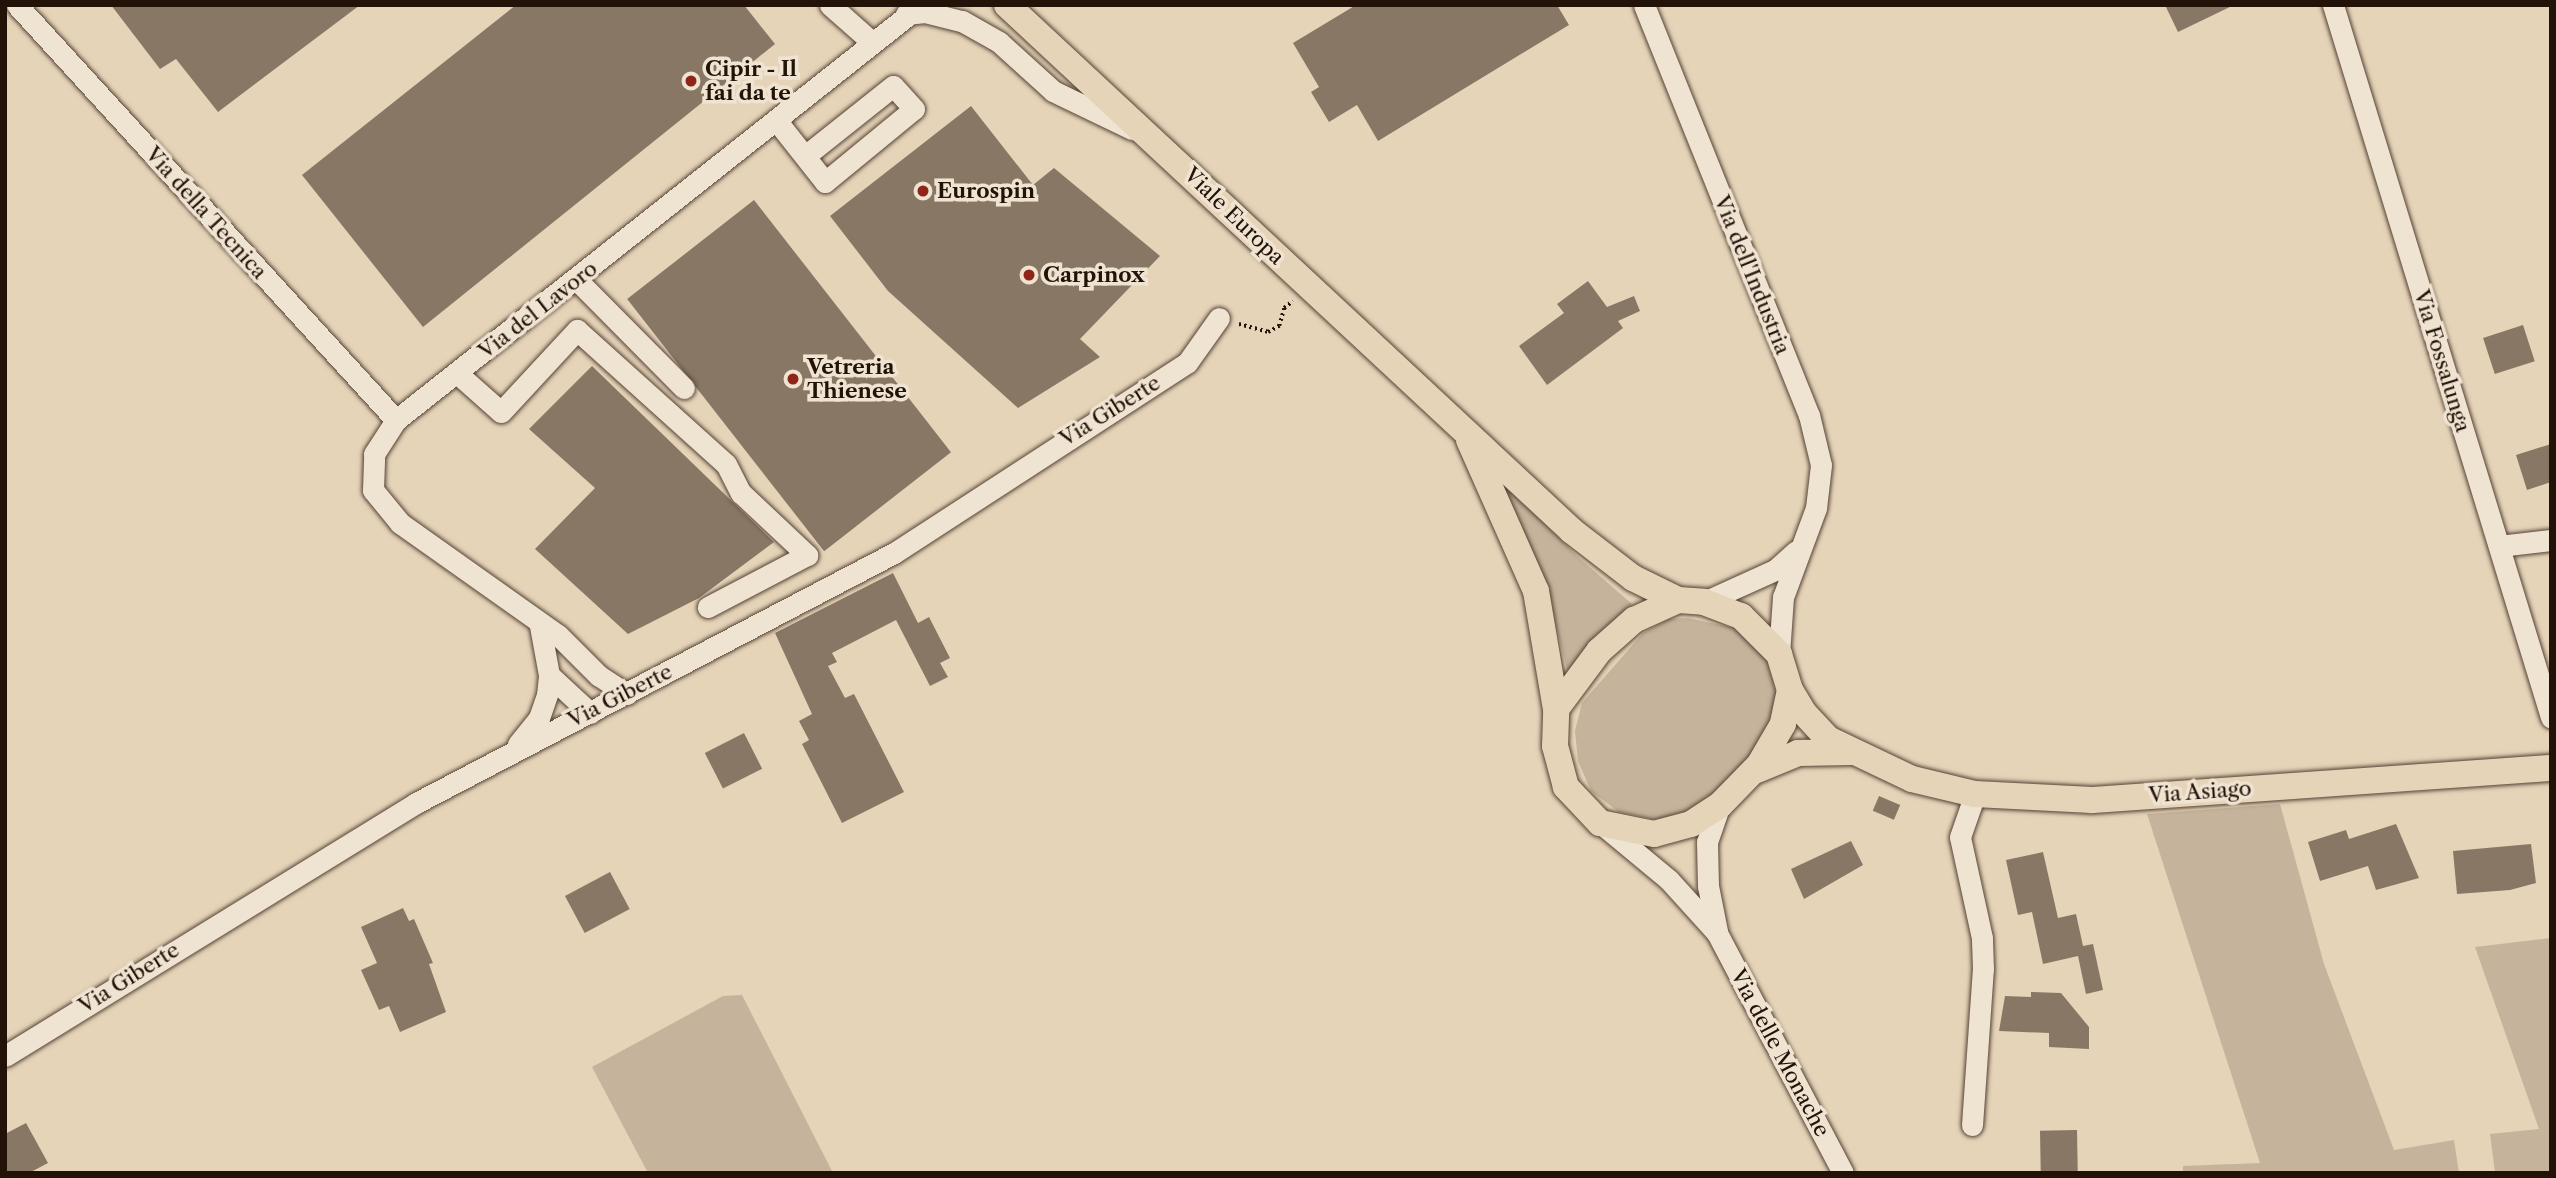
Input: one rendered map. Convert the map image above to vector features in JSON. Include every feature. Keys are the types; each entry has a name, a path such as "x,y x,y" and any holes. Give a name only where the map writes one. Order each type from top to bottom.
{"main road":[{"name":"Viale Europa","path":"1005,6 1155,140 1309,289 1462,426 1572,531 1633,578 1691,601"},
{"path":"1462,426 1536,591 1556,709 1555,746 1566,787 1600,823 1654,834 1690,824 1720,805 1748,776 1776,740 1790,690 1779,654 1741,616 1691,601 1634,620 1599,651 1556,709"},
{"name":"Via Asiago","path":"1790,690 1803,712 1828,739 1912,779 1975,794 2092,800 2551,768"},
{"path":"1748,776 1798,753 1856,753"}],"street":[{"name":"Via della Tecnica","path":"17,5 396,420"},
{"path":"830,5 872,42"},
{"name":"Via dell'Industria","path":"1644,5 1810,415 1821,465 1816,508 1797,549 1783,597 1779,654"},
{"name":"Via Fossalunga","path":"2333,5 2551,717"},
{"name":"Via del Lavoro","path":"626,694 558,635 540,626 400,523 373,490 374,454 396,420 577,280 912,8 962,21 999,42 1053,91 1155,140"},
{"path":"776,120 825,182 914,109 893,86 805,156"},
{"path":"577,280 684,388"},
{"name":"Via Giberte","path":"5,1056 416,803 515,748 590,713 894,552 1188,363 1219,318"},
{"path":"458,374 501,412 577,330 726,464 741,493 807,555 708,607"},
{"path":"2499,546 2551,540"},
{"name":"Via dell'Industria","path":"1691,601 1775,570 1797,549"},
{"path":"515,748 539,718 549,675 540,626"},
{"path":"586,662 594,683 590,713"},
{"path":"549,675 590,713"},
{"path":"1972,1125 1983,969 1982,939 1960,837 1975,794"},
{"path":"1717,933 1708,886 1707,842 1720,805"},
{"path":"1600,823 1660,872 1717,933"},
{"name":"Via delle Monache","path":"1717,933 1843,1173"}],"path":[{"path":"1219,318 1268,332 1279,326 1284,308 1309,289"}],"shaded area":[{"path":"1477,455 1577,556 1632,604 1568,673 1546,585"},
{"path":"1688,618 1744,630 1766,656 1776,693 1771,728 1748,766 1689,815 1657,820 1619,812 1591,791 1578,761 1575,731 1582,703 1643,633 1669,619"},
{"path":"2280,804 2324,964 2394,1150 2454,1140 2459,1173 2183,1173 2183,1166 2260,1163 2147,814"},
{"path":"2551,938 2551,1173 2495,1173 2490,1134 2539,1129 2475,947"},
{"path":"742,995 833,1173 648,1173 592,1067 723,996"}],"building":[{"path":"111,5 360,5 218,112 176,59 160,69"},
{"path":"516,5 744,5 775,44 423,327 302,175"},
{"path":"1356,5 1557,5 1569,25 1378,141 1357,105 1329,122 1311,92 1319,87 1293,43"},
{"path":"2165,5 2234,5 2178,32"},
{"name":"Carpinox","path":"971,106 1033,185 1054,168 1160,256 1080,339 1100,357 1018,408 888,291 830,216"},
{"name":"Vetreria Thienese","path":"754,200 951,452 824,551 627,299"},
{"path":"1588,281 1607,307 1634,296 1640,311 1618,321 1623,328 1547,385 1519,346 1564,313 1557,304"},
{"path":"2523,325 2535,361 2495,374 2483,338"},
{"path":"592,366 774,542 699,598 628,634 535,549 595,488 529,429"},
{"path":"2551,444 2551,482 2527,490 2516,455"},
{"path":"893,573 918,623 929,617 950,658 940,663 948,677 930,686 896,620 832,653 837,662 828,666 845,698 854,694 904,792 842,823 802,744 809,740 799,721 812,714 775,633"},
{"path":"744,733 762,769 723,789 705,753"},
{"path":"1879,796 1900,805 1894,820 1873,811"},
{"path":"2396,824 2419,878 2376,890 2368,866 2320,881 2308,842 2346,830 2349,839"},
{"path":"1851,841 1863,865 1804,899 1791,869"},
{"path":"2531,844 2536,883 2510,890 2457,894 2453,851"},
{"path":"2043,852 2058,918 2076,914 2083,946 2093,944 2103,990 2086,994 2078,956 2043,964 2032,912 2018,915 2006,860"},
{"path":"610,872 630,909 585,933 565,896"},
{"path":"403,908 409,921 414,919 433,963 429,964 446,1012 400,1032 389,1006 379,1010 361,970 377,963 361,927"},
{"path":"2031,992 2061,993 2089,1027 2089,1049 2049,1047 2049,1033 1999,1031 2005,996 2031,997"},
{"path":"26,1123 48,1163 29,1173 5,1173 5,1134"},
{"path":"2077,1130 2078,1173 2041,1173 2040,1131"}],"place":[{"name":"Cipir - Il fai da te","path":"691,81"},
{"name":"Eurospin","path":"923,191"},
{"name":"Carpinox","path":"1029,275"},
{"name":"Vetreria Thienese","path":"793,379"}]}
